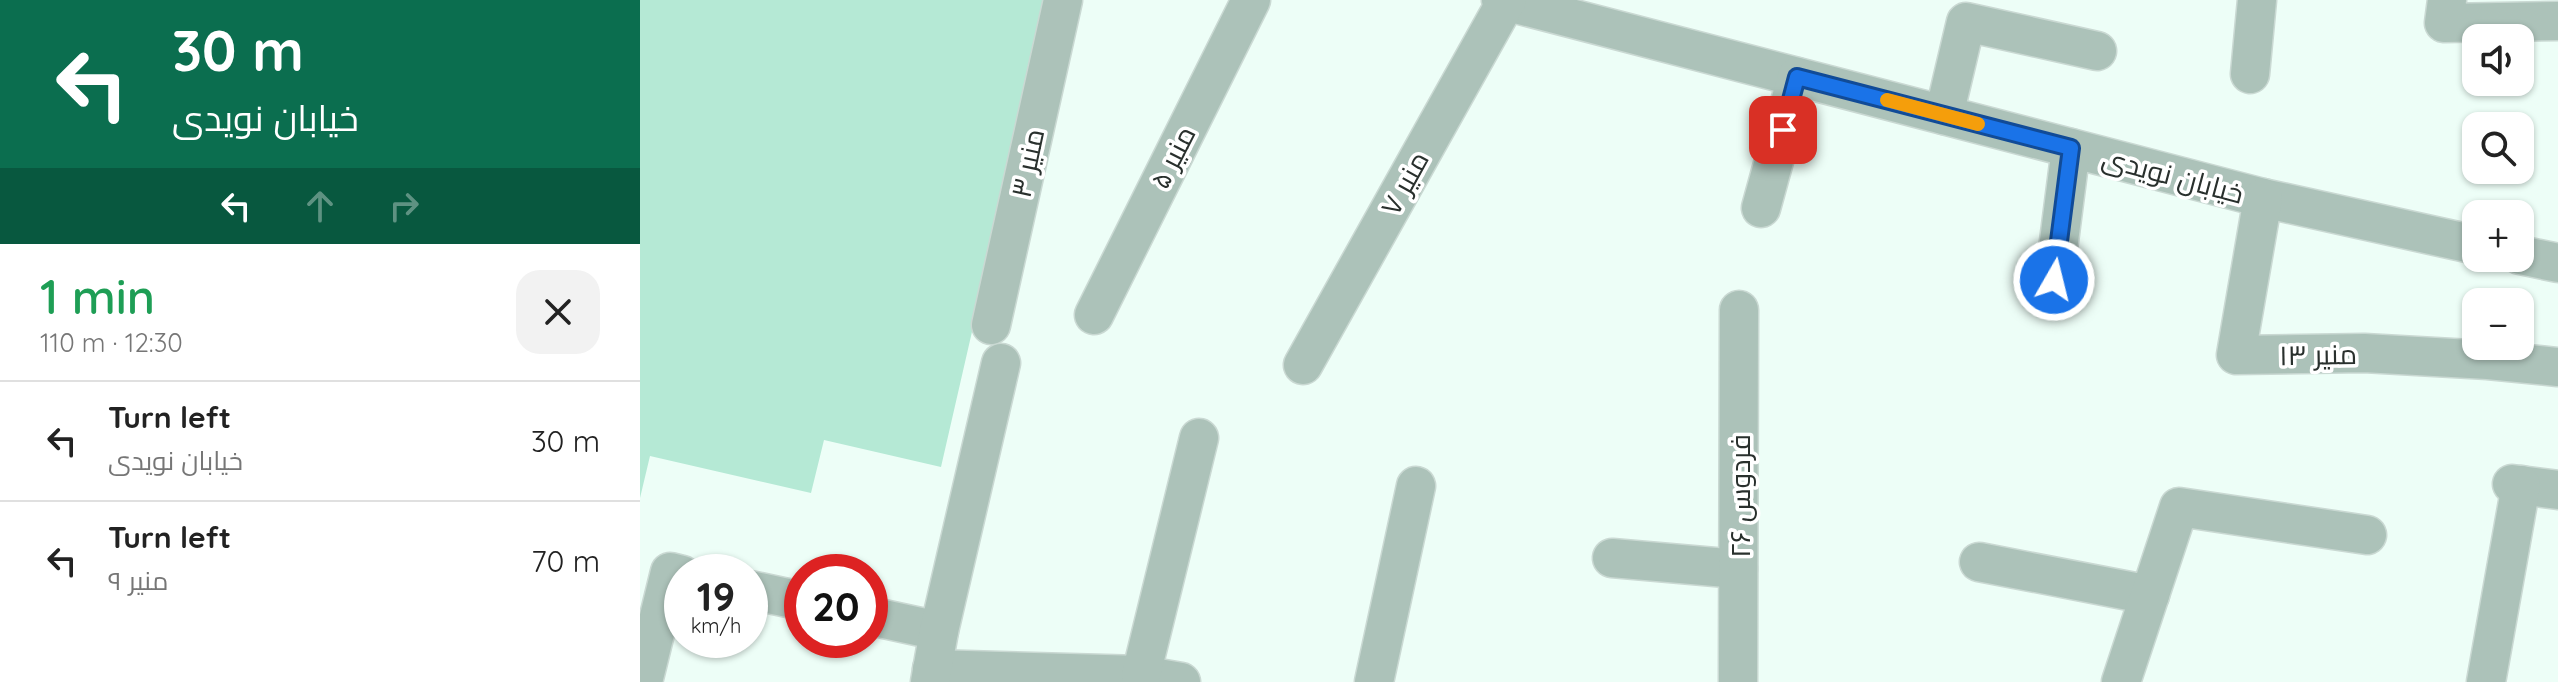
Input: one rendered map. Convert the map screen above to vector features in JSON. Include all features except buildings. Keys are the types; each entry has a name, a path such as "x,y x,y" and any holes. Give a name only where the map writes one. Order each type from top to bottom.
{"street":[{"name":"منیر ۳","path":"991,325 1063,0"},
{"name":"منیر ۵","path":"1094,315 1251,0"},
{"name":"خیابان نویدی","path":"1505,0 2263,198 2462,242"},
{"name":"منیر ۷","path":"1303,365 1505,0"},
{"path":"2250,74 2257,0"},
{"path":"2446,12 2558,21"},
{"path":"1944,115 1966,22 2097,51"},
{"path":"1761,208 1797,77"},
{"path":"2054,280 2071,148"},
{"name":"منیر ۱۳","path":"2263,198 2236,355 2364,353 2558,367"},
{"path":"2534,258 2558,263"},
{"name":"فردوس ۲۶","path":"1738,682 1739,310"},
{"path":"1001,363 931,675 1141,675 1181,682"},
{"path":"1141,675 1199,438"},
{"path":"2486,682 2516,485 2558,490"},
{"path":"1374,682 1416,486"},
{"path":"2131,680 2150,595 2179,507 2367,535"},
{"path":"1612,558 1738,569"},
{"path":"1979,562 2150,595"},
{"path":"643,682 664,613"},
{"path":"888,620 939,631"}],"green space":[{"path":"640,0 1048,0 941,467 824,440 811,493 650,456 640,498"}],"slow traffic":[{"path":"1887,100 1978,124"}],"route":[{"path":"1783,130 1797,77 2071,148 2054,280"}]}
